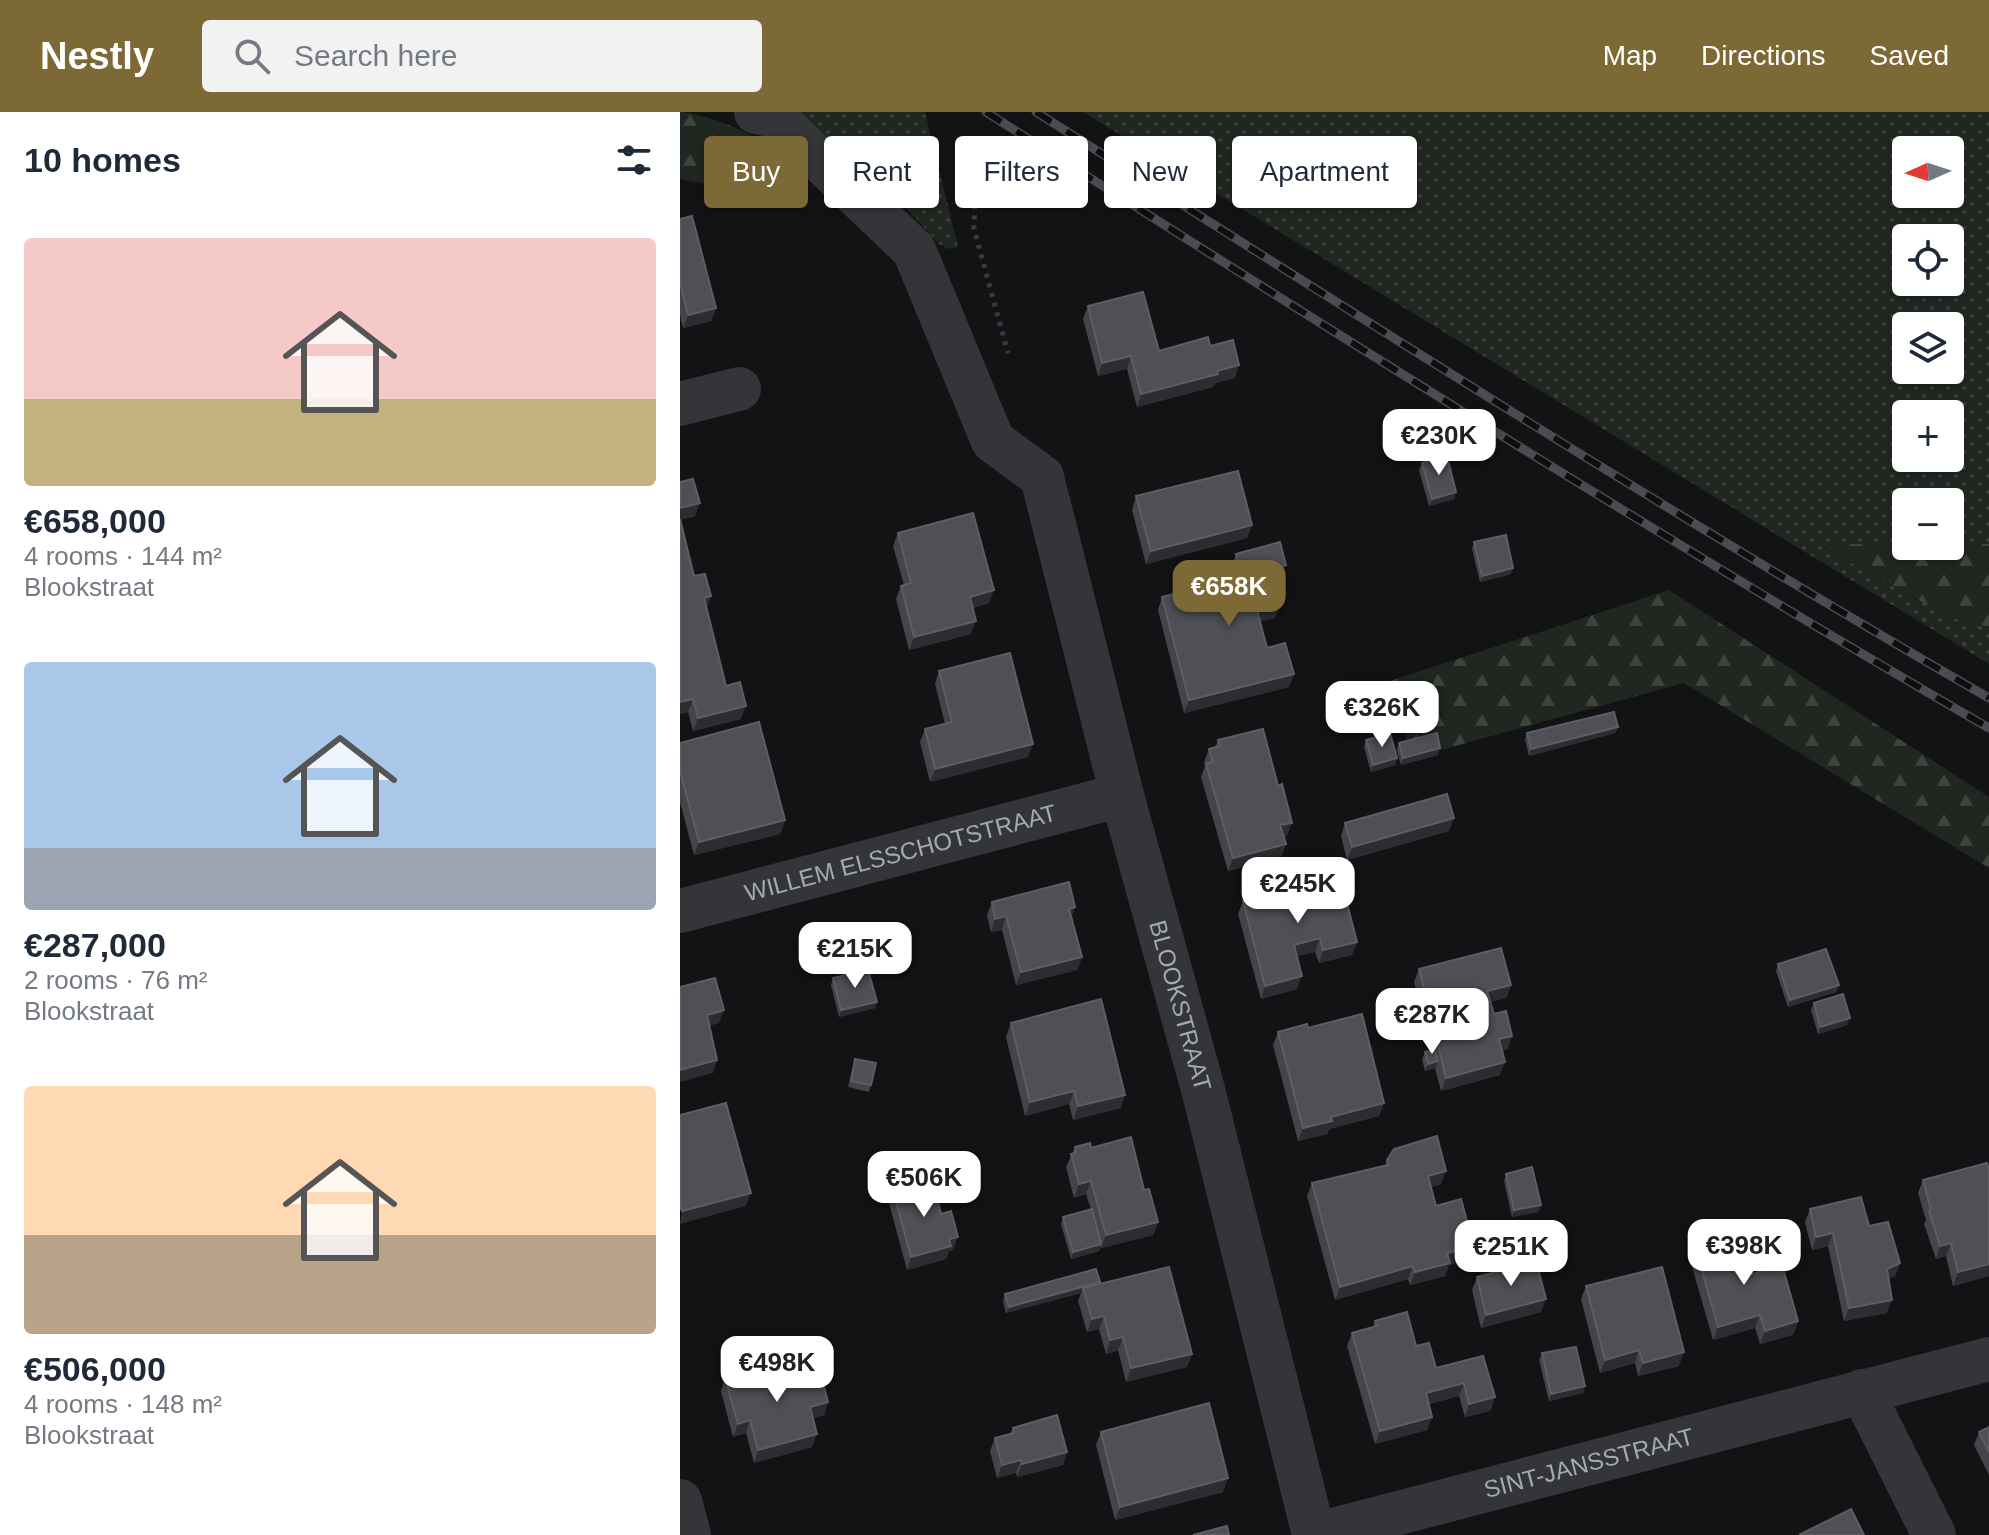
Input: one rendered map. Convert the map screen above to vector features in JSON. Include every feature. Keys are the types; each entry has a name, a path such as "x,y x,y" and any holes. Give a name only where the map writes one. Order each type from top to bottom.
{"street":[{"name":"BLOOKSTRAAT","path":"756,112 772,115 914,250 993,441 1042,477 1122,795 1204,1093 1314,1535"},
{"path":"680,404 739,389"},
{"name":"WILLEM ELSSCHOTSTRAAT","path":"680,911 1122,795"},
{"name":"SINT-JANSSTRAAT","path":"1314,1535 1989,1359"},
{"path":"1862,1391 1934,1535"},
{"path":"680,1501 689,1535"}],"path":[{"path":"975,208 974,229 1010,361"}],"green space":[{"path":"680,112 715,120 752,136 704,136 704,184 680,179"},
{"path":"784,112 925,112 931,136 824,138"},
{"path":"1083,112 1989,112 1989,544 1964,544 1964,488 1892,488 1892,544 1819,545 1951,618 1989,627 1989,664 1241,208 1417,208 1417,136 1232,136 1232,203 1216,193 1216,136 1122,136"},
{"path":"939,169 958,247 948,249 939,244 906,208 939,208"},
{"path":"1818,544 1892,544 1892,560 1964,560 1964,544 1989,544 1989,627 1951,618"},
{"path":"1669,590 1989,797 1989,868 1684,683 1412,758 1390,681"}],"building":[{"path":"692,216 716,308 688,315 680,282 680,219"},
{"path":"1143,292 1159,351 1208,337 1210,346 1233,340 1239,365 1217,371 1218,374 1141,394 1131,356 1102,363 1088,306"},
{"path":"1447,456 1456,492 1432,499 1422,463"},
{"path":"1238,471 1252,525 1151,551 1136,496"},
{"path":"693,479 700,503 680,508 680,482"},
{"path":"973,513 994,590 970,597 976,621 914,637 901,586 911,583 898,533"},
{"path":"680,519 694,576 705,574 711,596 704,598 726,686 740,682 746,706 698,718 693,699 680,702"},
{"path":"1506,535 1513,568 1482,576 1474,542"},
{"path":"1280,542 1286,565 1271,569 1280,604 1257,610 1267,648 1285,643 1294,674 1189,700 1162,597 1242,576 1236,554"},
{"path":"1010,653 1033,744 935,769 925,729 952,722 939,671"},
{"path":"1614,712 1618,727 1531,749 1527,733"},
{"path":"759,722 785,820 699,842 680,771 680,743"},
{"path":"1263,729 1278,786 1282,784 1292,823 1280,825 1286,844 1233,858 1206,764 1213,762 1209,749 1220,746 1218,740"},
{"path":"1390,733 1397,758 1373,765 1366,740"},
{"path":"1437,733 1440,748 1403,758 1399,743"},
{"path":"1447,794 1454,818 1352,847 1345,823"},
{"path":"1340,876 1357,942 1323,950 1320,938 1294,945 1302,976 1265,986 1243,901"},
{"path":"1069,882 1075,907 1069,909 1082,957 1021,972 1006,916 995,919 992,902"},
{"path":"1501,948 1511,985 1487,991 1494,1014 1506,1011 1512,1036 1499,1039 1505,1062 1446,1078 1419,969"},
{"path":"1826,949 1839,985 1790,1000 1778,964"},
{"path":"868,970 877,1002 841,1010 833,978"},
{"path":"715,978 724,1010 707,1015 717,1060 680,1070 680,987"},
{"path":"1843,994 1850,1018 1820,1027 1814,1003"},
{"path":"1101,999 1125,1095 1078,1106 1074,1091 1030,1102 1011,1023"},
{"path":"1362,1014 1384,1103 1303,1128 1278,1032"},
{"path":"1435,1049 1438,1061 1428,1064 1425,1052"},
{"path":"855,1059 876,1063 871,1085 851,1081"},
{"path":"726,1103 751,1193 682,1211 680,1115"},
{"path":"1437,1136 1446,1171 1428,1176 1436,1206 1461,1199 1474,1247 1447,1253 1450,1263 1415,1272 1413,1266 1340,1287 1312,1183 1388,1165 1387,1160 1394,1149"},
{"path":"1131,1137 1144,1190 1149,1189 1158,1222 1106,1235 1091,1181 1079,1184 1071,1154 1076,1153 1075,1147 1090,1143 1091,1148"},
{"path":"1987,1163 1989,1264 1958,1272 1951,1243 1940,1246 1923,1180"},
{"path":"1532,1167 1541,1205 1514,1210 1506,1174"},
{"path":"932,1179 941,1214 951,1211 958,1237 949,1239 951,1246 911,1257 893,1190"},
{"path":"1861,1197 1869,1226 1888,1222 1900,1263 1887,1269 1892,1300 1849,1308 1833,1233 1816,1237 1810,1209"},
{"path":"1092,1209 1101,1244 1073,1252 1063,1217"},
{"path":"1725,1234 1733,1260 1748,1255 1752,1274 1782,1265 1798,1321 1765,1331 1760,1315 1718,1327 1694,1243"},
{"path":"1536,1261 1546,1299 1486,1315 1477,1277"},
{"path":"1169,1267 1192,1354 1131,1368 1123,1337 1110,1340 1104,1316 1092,1319 1083,1288"},
{"path":"1662,1267 1684,1352 1643,1363 1639,1350 1605,1360 1586,1286"},
{"path":"1096,1269 1100,1282 1009,1307 1005,1294"},
{"path":"1407,1312 1416,1346 1429,1343 1436,1368 1483,1356 1495,1397 1469,1404 1464,1383 1426,1393 1432,1417 1380,1431 1352,1333 1377,1326 1375,1321"},
{"path":"1576,1347 1585,1386 1551,1394 1542,1353"},
{"path":"782,1364 785,1377 819,1368 828,1402 810,1407 817,1434 758,1450 750,1420 738,1424 725,1378"},
{"path":"1209,1403 1228,1478 1120,1507 1101,1432"},
{"path":"1057,1415 1067,1452 1022,1464 1021,1460 1002,1465 995,1438 1014,1433 1013,1428"},
{"path":"1989,1427 1989,1452 1979,1432"},
{"path":"1851,1509 1864,1535 1799,1535"},
{"path":"1227,1526 1229,1535 1193,1535"}],"railway":[{"path":"986,112 1610,502 1989,728"},
{"path":"1036,112 1629,484 1989,698"}]}
